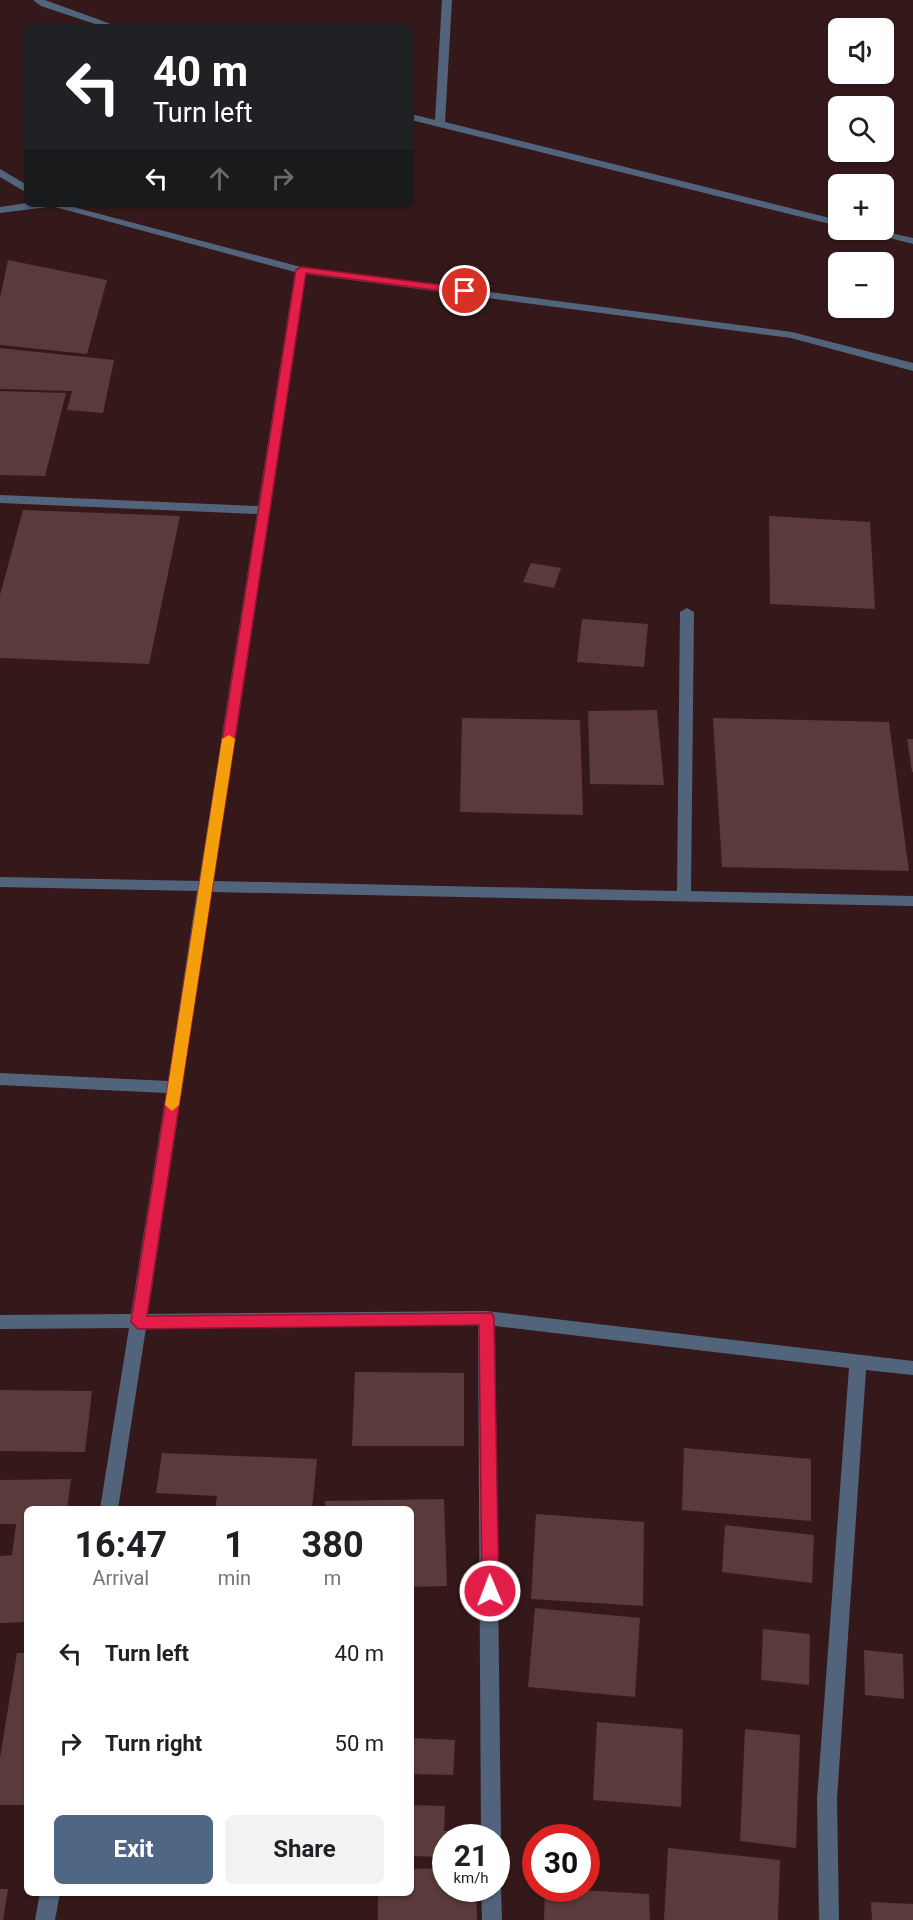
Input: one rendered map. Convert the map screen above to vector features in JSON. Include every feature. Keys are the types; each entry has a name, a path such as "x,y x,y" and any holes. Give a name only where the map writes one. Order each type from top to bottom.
{"street":[{"path":"38,0 105,24"},
{"path":"440,124 447,0"},
{"path":"414,118 828,221"},
{"path":"0,172 24,188"},
{"path":"0,210 24,207"},
{"path":"60,207 301,270 792,334 913,367"},
{"path":"894,237 913,241"},
{"path":"109,1506 301,270"},
{"path":"0,499 264,510"},
{"path":"684,897 687,612"},
{"path":"0,882 913,902"},
{"path":"0,1079 175,1087"},
{"path":"486,1318 491,1824"},
{"path":"0,1323 486,1318 913,1368"},
{"path":"829,1920 826,1798 858,1363"},
{"path":"45,1920 49,1896"},
{"path":"491,1902 492,1920"}],"building":[{"path":"8,260 107,280 87,354 0,345 0,298"},
{"path":"0,348 114,360 103,413 67,410 72,391 0,389"},
{"path":"0,391 66,393 45,476 0,475"},
{"path":"23,510 180,516 149,664 0,658 0,595"},
{"path":"769,516 870,522 875,609 770,604"},
{"path":"531,563 561,568 554,588 523,582"},
{"path":"582,619 648,624 644,667 577,662"},
{"path":"657,710 664,785 590,784 588,711"},
{"path":"462,718 580,720 583,815 460,812"},
{"path":"713,718 889,722 909,871 722,867"},
{"path":"907,739 913,739 913,772 912,772"},
{"path":"355,1372 464,1373 464,1446 352,1446"},
{"path":"0,1390 92,1391 85,1452 0,1451"},
{"path":"684,1448 811,1459 811,1521 682,1510"},
{"path":"162,1453 317,1459 312,1506 215,1506 217,1496 156,1493"},
{"path":"71,1479 67,1506 24,1506 24,1622 0,1623 0,1556 12,1555 16,1524 0,1524 0,1480"},
{"path":"444,1499 447,1586 414,1587 414,1506 325,1506 325,1501"},
{"path":"536,1514 644,1522 643,1606 531,1599"},
{"path":"725,1525 814,1535 812,1583 722,1572"},
{"path":"535,1608 640,1618 635,1697 528,1687"},
{"path":"763,1629 810,1634 809,1685 761,1680"},
{"path":"864,1650 903,1654 904,1699 865,1695"},
{"path":"17,1653 24,1653 24,1805 0,1805 0,1758"},
{"path":"597,1722 683,1729 681,1807 593,1800"},
{"path":"745,1729 800,1735 796,1848 740,1841"},
{"path":"414,1738 455,1740 453,1775 414,1774"},
{"path":"414,1805 445,1806 444,1824 432,1824 432,1857 414,1856"},
{"path":"668,1848 780,1860 778,1920 664,1920"},
{"path":"432,1868 432,1902 476,1902 477,1920 378,1920 378,1896 414,1896 414,1869"},
{"path":"0,1889 8,1889 3,1920 0,1920"},
{"path":"600,1891 649,1894 650,1920 544,1920 545,1902 600,1902"},
{"path":"871,1902 913,1904 913,1920 872,1920"}],"slow traffic":[{"path":"172,1105 229,739"}],"route":[{"path":"465,291 301,270 138,1322 486,1318 490,1591"}]}
